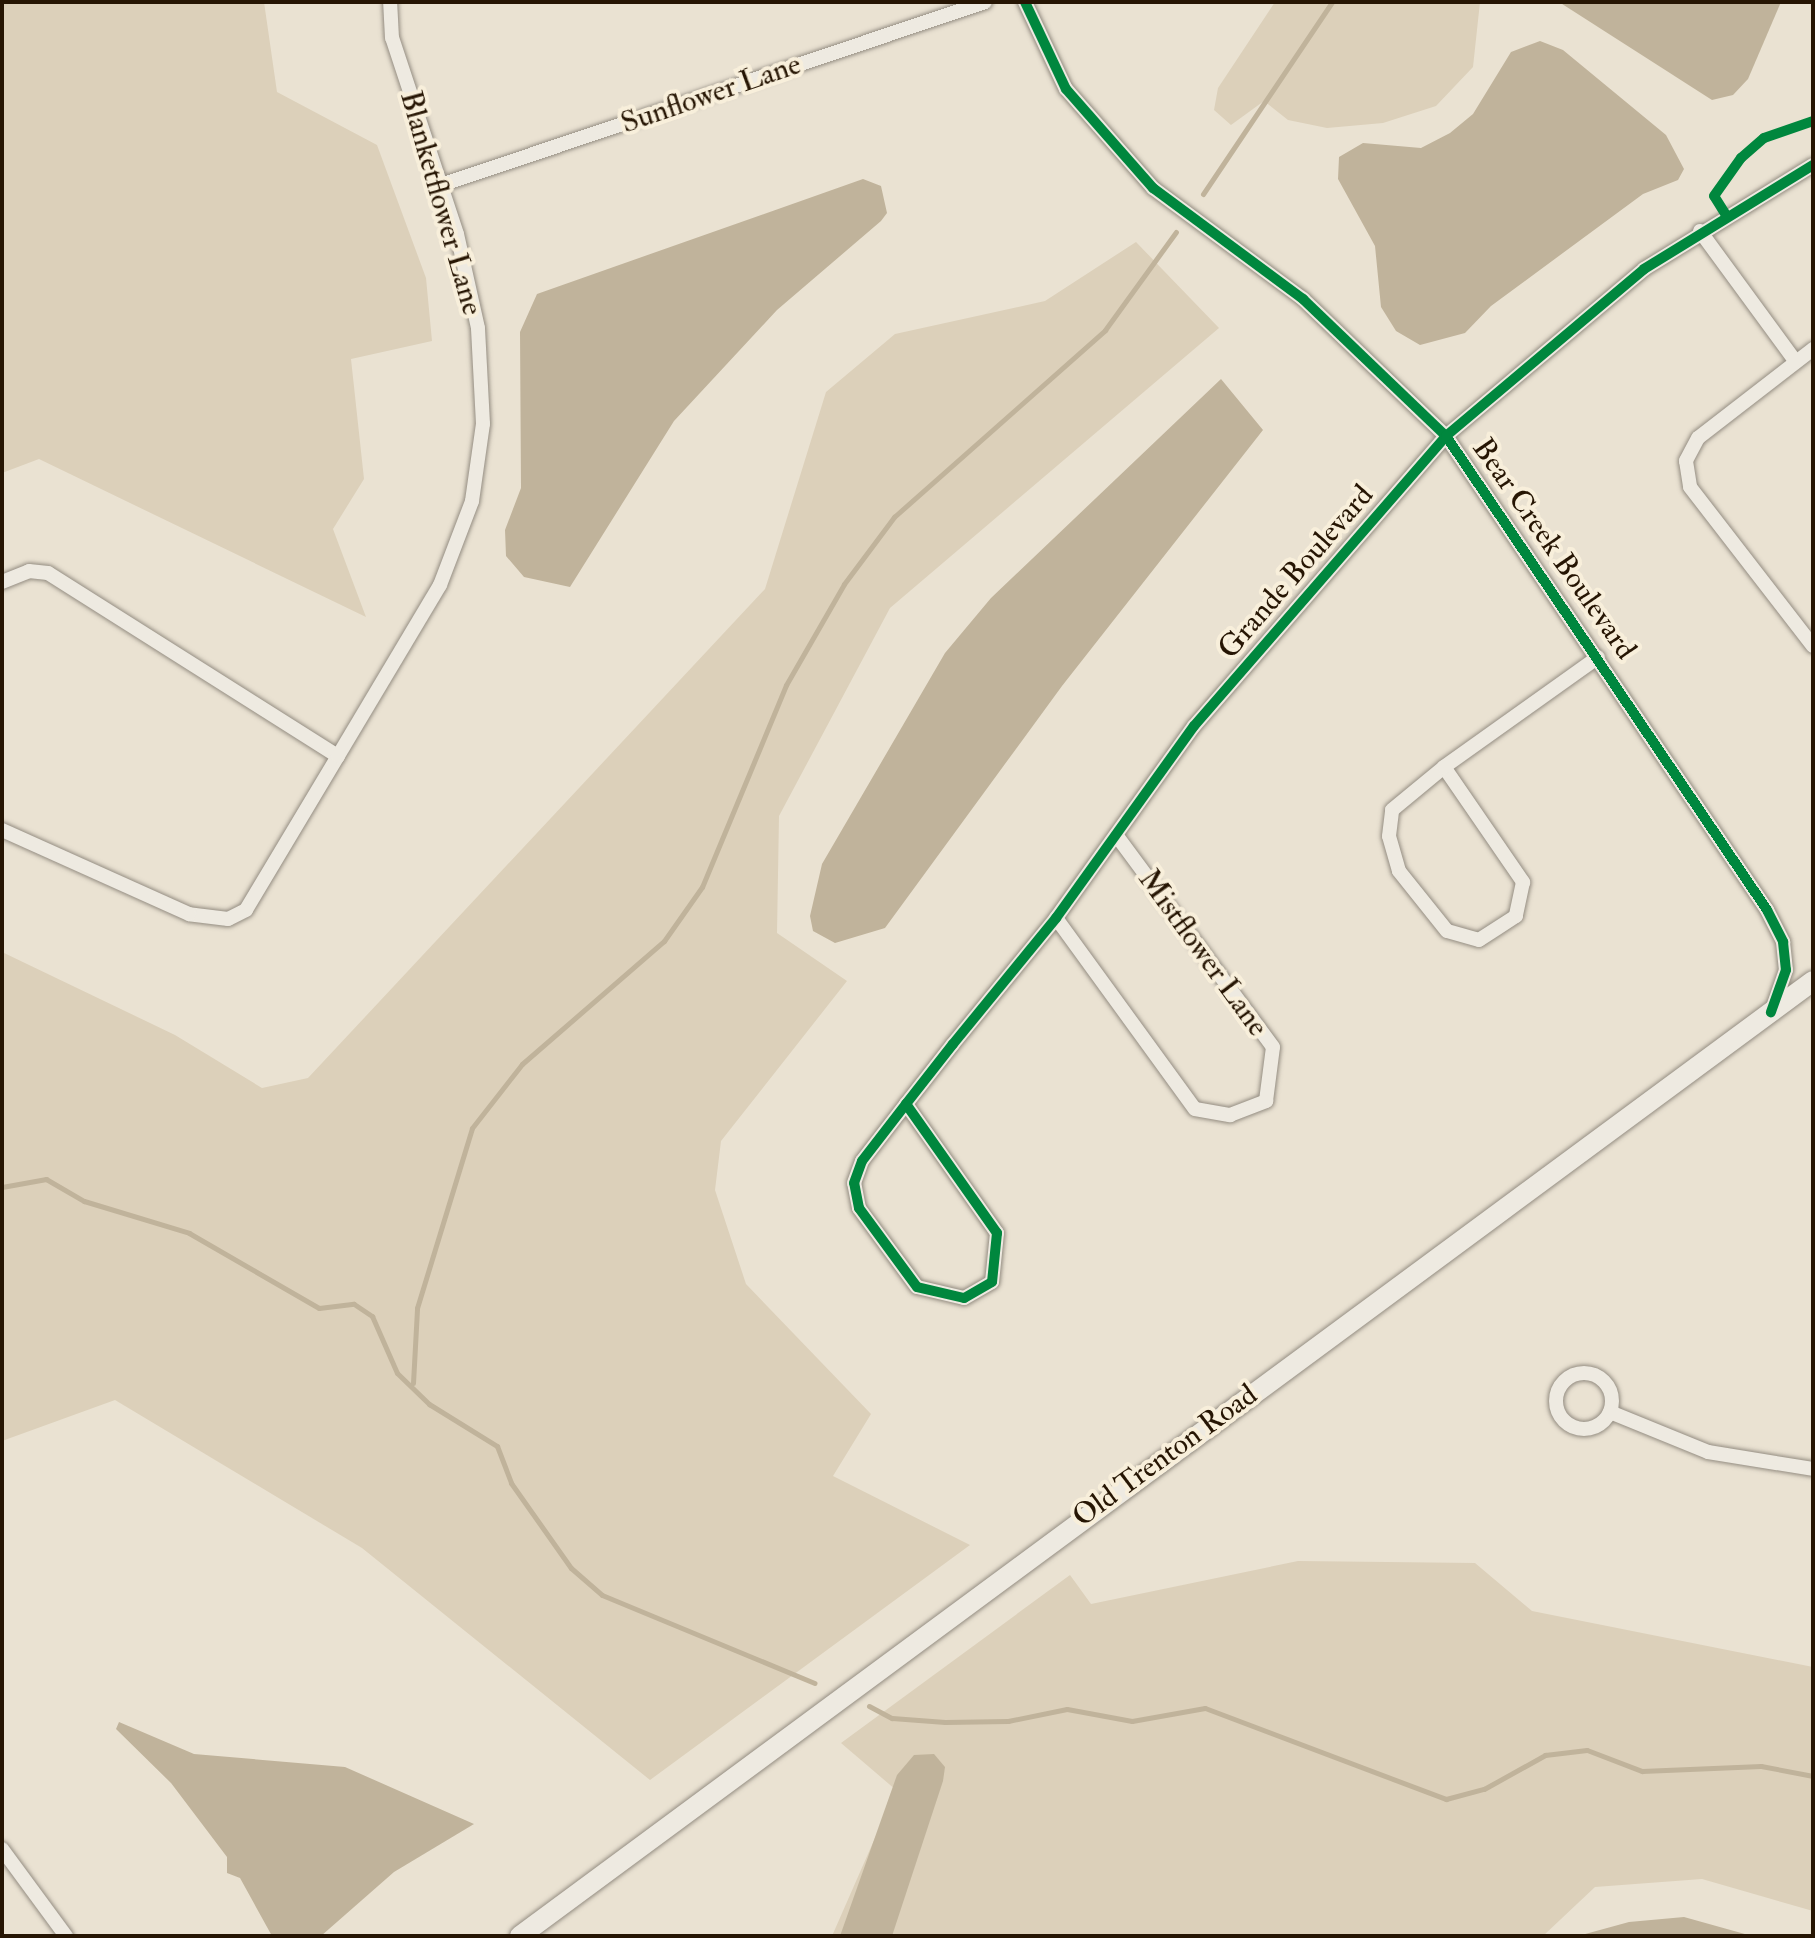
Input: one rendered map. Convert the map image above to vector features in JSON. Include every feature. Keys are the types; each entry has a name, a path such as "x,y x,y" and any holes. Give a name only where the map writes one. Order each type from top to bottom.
{"main road":[{"name":"Old Trenton Road","path":"520,1936 1813,981"}],"street":[{"name":"Blanketflower Lane","path":"2,830 189,914 228,919 246,910 440,585 472,501 483,424 478,328 386,16 390,2"},
{"name":"Sunflower Lane","path":"438,186 985,2"},
{"name":"Bear Creek Boulevard","path":"1025,2 1066,89 1153,188 1303,299 1446,436 1598,657 1783,942 1786,970 1771,1012"},
{"name":"Grande Boulevard","path":"906,1104 997,1233 992,1282 964,1298 917,1287 856,1199 862,1161 906,1104 1056,918 1194,726 1446,436 1588,311 1700,231 1813,165"},
{"path":"1700,231 1796,362"},
{"path":"1813,349 1698,438 1686,475 1813,646"},
{"path":"2,582 29,571 48,573 338,756"},
{"path":"1444,767 1523,882 1516,916 1479,940 1447,931 1392,851 1392,810 1444,767 1598,657"},
{"name":"Mistflower Lane","path":"1056,918 1195,1109 1230,1115 1266,1101 1273,1047 1116,835"},
{"path":"1610,1412 1708,1452 1813,1469"},
{"path":"2,1849 66,1936"},
{"path":"530,1936 546,1916"}],"shaded area":[{"path":"2,2 264,2 277,92 377,145 426,278 432,341 351,359 364,479 333,529 366,617 39,459 2,473"},
{"path":"1275,2 1480,2 1473,67 1436,106 1383,123 1327,128 1288,120 1264,101 1231,125 1214,110 1218,88"},
{"path":"1559,2 1781,2 1748,79 1733,95 1712,100"},
{"path":"1540,41 1563,50 1666,135 1684,169 1678,180 1643,194 1491,306 1465,333 1420,345 1396,331 1381,307 1375,246 1338,179 1339,157 1363,143 1421,148 1450,133 1473,114 1511,52"},
{"path":"863,179 881,186 887,213 777,310 674,421 570,587 524,577 506,556 505,530 521,488 520,332 537,294"},
{"path":"1136,242 1219,328 890,608 779,816 777,933 847,981 721,1141 715,1190 746,1284 871,1414 833,1476 970,1545 650,1780 362,1548 115,1400 2,1441 2,952 175,1035 262,1088 308,1078 765,589 826,392 895,334 1045,301"},
{"path":"1221,379 1263,430 1062,686 885,928 835,943 813,931 810,916 822,864 945,653 991,598"},
{"path":"1298,1561 1475,1563 1532,1611 1813,1667 1813,1911 1702,1879 1595,1887 1543,1936 832,1936 896,1790 841,1743 1070,1575 1091,1604"},
{"path":"119,1722 194,1754 345,1767 474,1824 394,1872 321,1936 272,1936 240,1878 227,1873 227,1857 171,1783 116,1729"},
{"path":"934,1754 945,1767 943,1781 892,1936 840,1936 897,1775 914,1755"},
{"path":"1684,1917 1752,1936 1578,1936 1629,1922"}],"waterway":[{"path":"1203,194 1332,2"},
{"path":"413,1383 417,1308 472,1128 522,1064 664,941 702,887 786,685 844,584 894,517 1105,330 1176,232"},
{"path":"2,1187 46,1179 84,1201 189,1233 319,1308 354,1304 372,1316 397,1373 429,1404 497,1446 511,1483 571,1568 602,1595 814,1683"},
{"path":"869,1706 892,1718 945,1722 1008,1721 1067,1709 1132,1721 1205,1708 1446,1799 1484,1789 1545,1755 1587,1750 1642,1771 1761,1766 1813,1776"}],"cycle path":[{"path":"1025,2 1066,89 1153,188 1303,299 1446,436 1767,910 1783,942 1786,970 1771,1012"},
{"path":"1726,215 1714,196 1741,158 1764,138 1813,121"},
{"path":"906,1104 997,1233 992,1282 964,1298 917,1287 859,1208 854,1183 862,1161 906,1104 953,1044 1056,918 1194,726 1446,436 1644,269 1813,165"}]}
